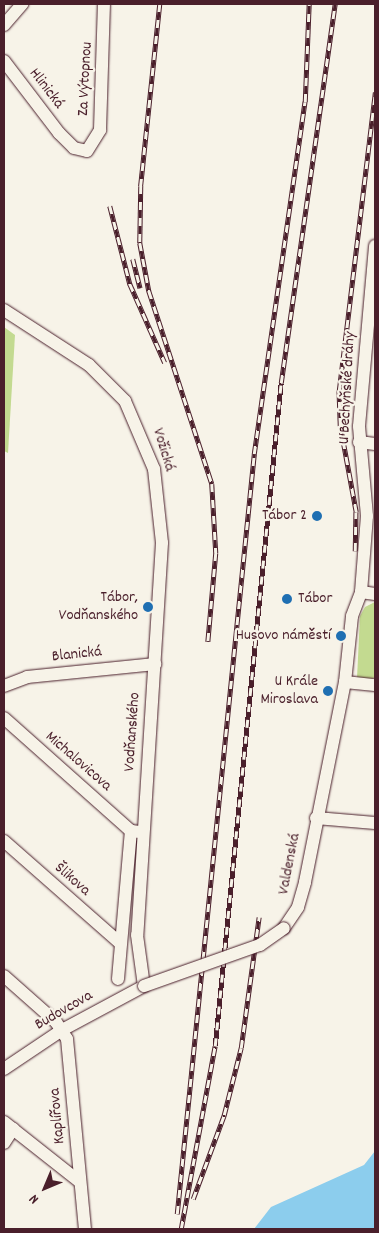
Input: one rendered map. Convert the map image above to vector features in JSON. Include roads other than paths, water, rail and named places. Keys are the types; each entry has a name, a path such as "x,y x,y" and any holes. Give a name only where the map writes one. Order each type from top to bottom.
{"street":[{"path":"4,25 22,4"},
{"name":"Za Výtopnou","path":"87,151 100,130 104,4"},
{"name":"Hlinická","path":"4,61 59,132 74,148 87,151"},
{"name":"U Bechyňské dráhy","path":"361,592 367,516 360,442 375,246"},
{"name":"Vožická","path":"4,310 100,374 118,391 137,422 154,469 161,510 155,664"},
{"path":"360,442 375,444"},
{"path":"375,594 361,592 352,616 345,682 375,685"},
{"name":"Blanická","path":"4,686 27,677 155,664"},
{"name":"Vodňanského","path":"118,980 120,943 137,832 155,664"},
{"name":"Valdenská","path":"144,986 260,945 284,928 298,907 345,682"},
{"name":"Michalovicova","path":"4,718 137,832"},
{"path":"316,818 375,823"},
{"name":"Vodňanského","path":"137,832 136,953 144,986"},
{"name":"Šlikova","path":"4,841 120,943"},
{"path":"4,976 62,1030"},
{"name":"Budovcova","path":"4,1069 62,1030 144,986"},
{"name":"Kaplířova","path":"62,1030 67,1039 86,1229"},
{"path":"4,1143 8,1125 80,1182"}],"water":[{"path":"375,1151 375,1229 254,1229 271,1207 364,1165"}],"railway":[{"path":"160,4 141,186 140,243 149,291 212,484 216,553 208,642"},
{"path":"177,1214 254,454 305,102 309,4"},
{"path":"181,1229 215,1046 281,383 335,4"},
{"path":"355,551 356,512 340,426 339,391 375,92"},
{"path":"110,206 130,284 165,363"},
{"path":"133,259 140,288"},
{"path":"193,1199 224,1115 241,1048 259,917"}],"place":[{"name":"Tábor 2","path":"317,516"},
{"name":"Tábor","path":"287,599"},
{"name":"Tábor, Vodňanského","path":"148,607"},
{"name":"Husovo náměstí","path":"341,636"},
{"name":"U Krále Miroslava","path":"328,691"}]}
